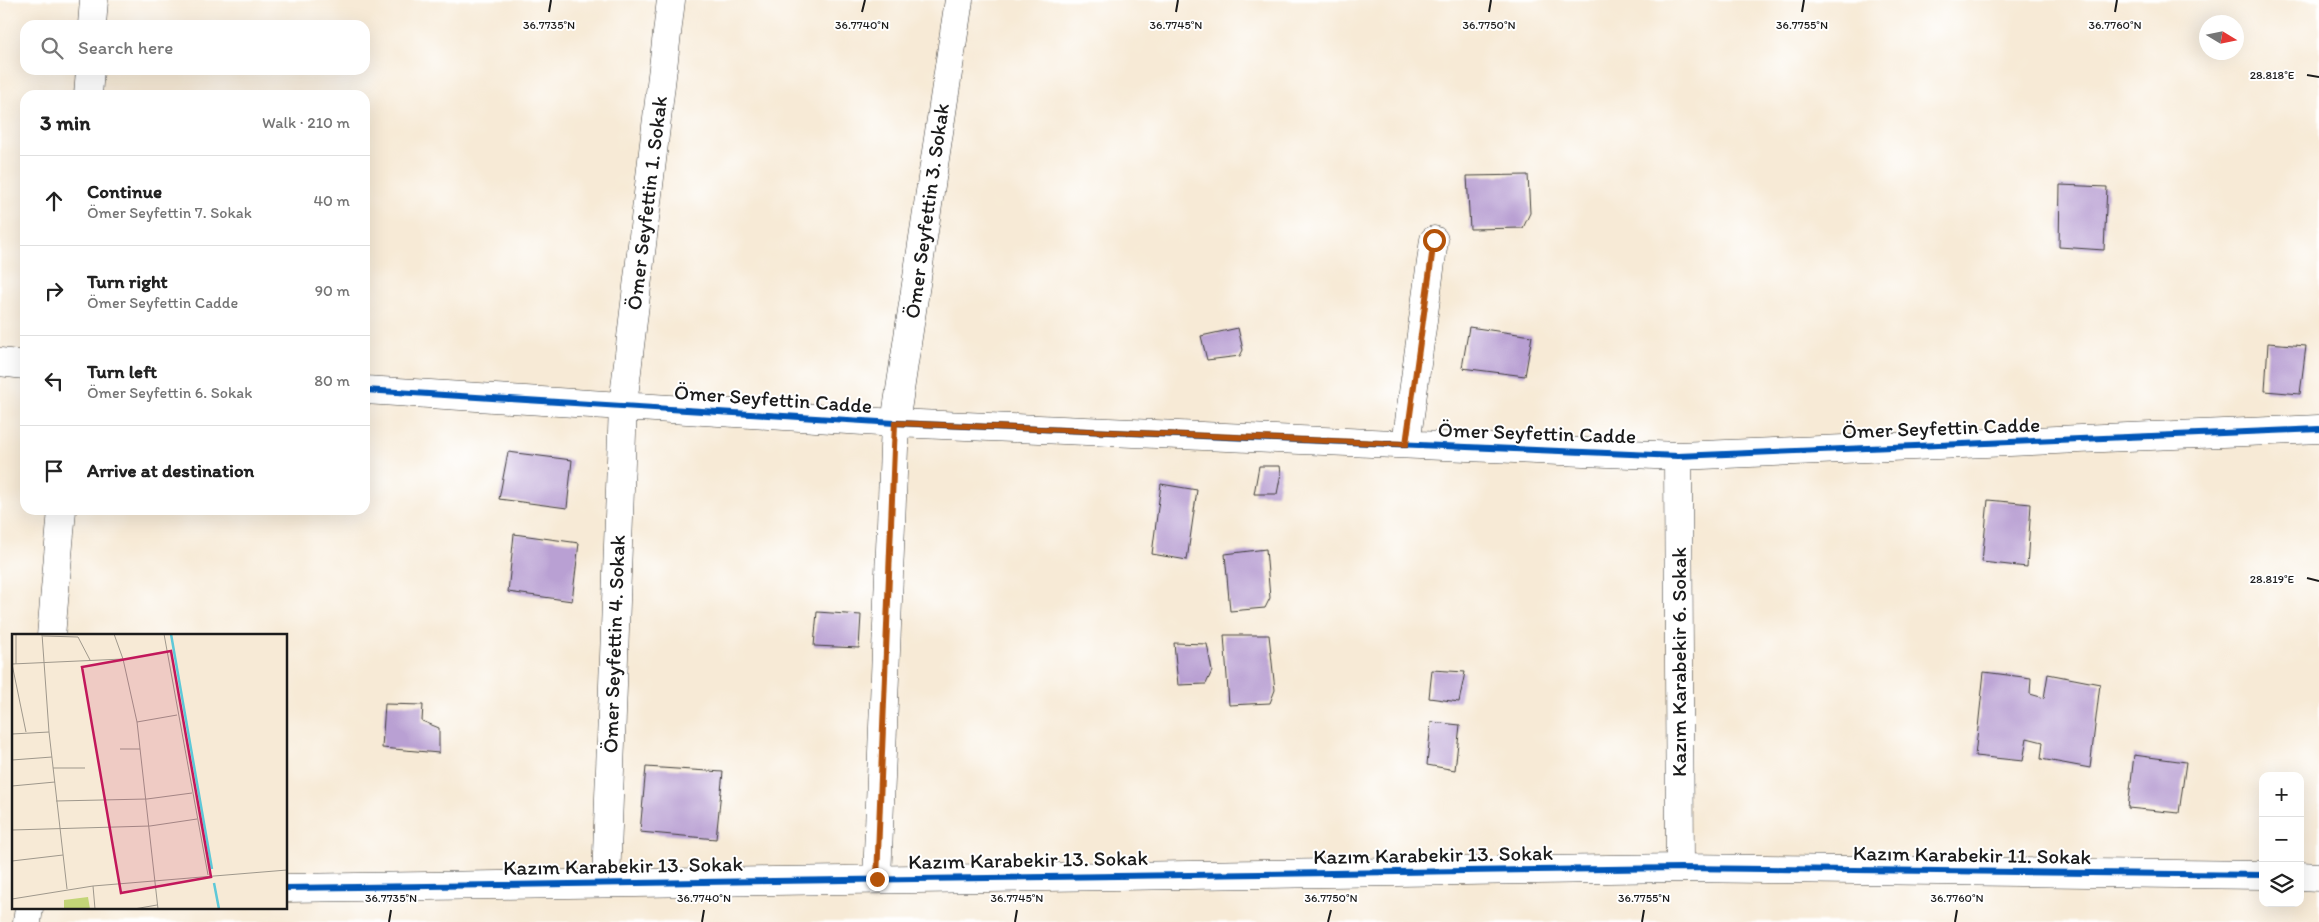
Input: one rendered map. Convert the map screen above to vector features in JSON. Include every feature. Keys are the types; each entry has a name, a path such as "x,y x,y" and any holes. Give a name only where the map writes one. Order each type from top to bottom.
{"street":[{"path":"92,20 94,0"},
{"name":"Ömer Seyfettin 1. Sokak","path":"623,406 671,0"},
{"name":"Ömer Seyfettin 3. Sokak","path":"877,879 895,423 958,0"},
{"path":"88,90 90,75"},
{"path":"1406,444 1434,240"},
{"path":"0,362 20,364"},
{"name":"Ömer Seyfettin Cadde","path":"370,390 895,423 1678,456 2319,429"},
{"name":"Ömer Seyfettin 4. Sokak","path":"606,882 623,406"},
{"name":"Kazım Karabekir 6. Sokak","path":"1678,456 1680,868"},
{"path":"51,634 62,515"},
{"name":"Kazım Karabekir 13. Sokak","path":"288,888 1680,868"},
{"name":"Kazım Karabekir 11. Sokak","path":"1680,868 2259,875"},
{"path":"2304,876 2319,877"}],"building":[{"path":"1528,175 1530,213 1523,228 1470,229 1467,176"},
{"path":"2060,185 2107,187 2104,250 2059,247"},
{"path":"1469,327 1532,336 1525,376 1462,368"},
{"path":"1238,328 1243,350 1240,356 1207,360 1201,336"},
{"path":"2268,343 2306,346 2300,394 2265,391"},
{"path":"508,452 572,460 567,508 499,499"},
{"path":"1259,466 1280,466 1281,473 1277,494 1254,494"},
{"path":"1161,484 1197,490 1187,560 1152,554"},
{"path":"1988,500 2031,504 2027,567 1982,562"},
{"path":"514,534 579,543 572,601 508,592"},
{"path":"1266,549 1270,598 1265,608 1230,611 1225,554"},
{"path":"817,612 861,615 859,648 814,646"},
{"path":"1224,635 1269,635 1275,690 1270,703 1229,705"},
{"path":"1174,643 1207,644 1212,671 1206,684 1178,685"},
{"path":"1432,670 1465,672 1459,702 1429,698"},
{"path":"1984,672 2031,678 2030,694 2044,698 2048,674 2100,684 2090,768 2041,759 2043,742 2027,738 2023,761 1975,756"},
{"path":"385,704 423,705 422,721 439,728 439,753 382,748"},
{"path":"1431,722 1460,725 1455,770 1427,765"},
{"path":"2134,755 2186,762 2179,813 2128,808"},
{"path":"646,767 723,772 716,839 640,832"}],"cycle path":[{"path":"370,390 895,423 1678,456 2319,429"},
{"path":"288,888 1680,868 2259,875"}],"route":[{"path":"877,879 895,423 1406,444 1434,240"}]}
